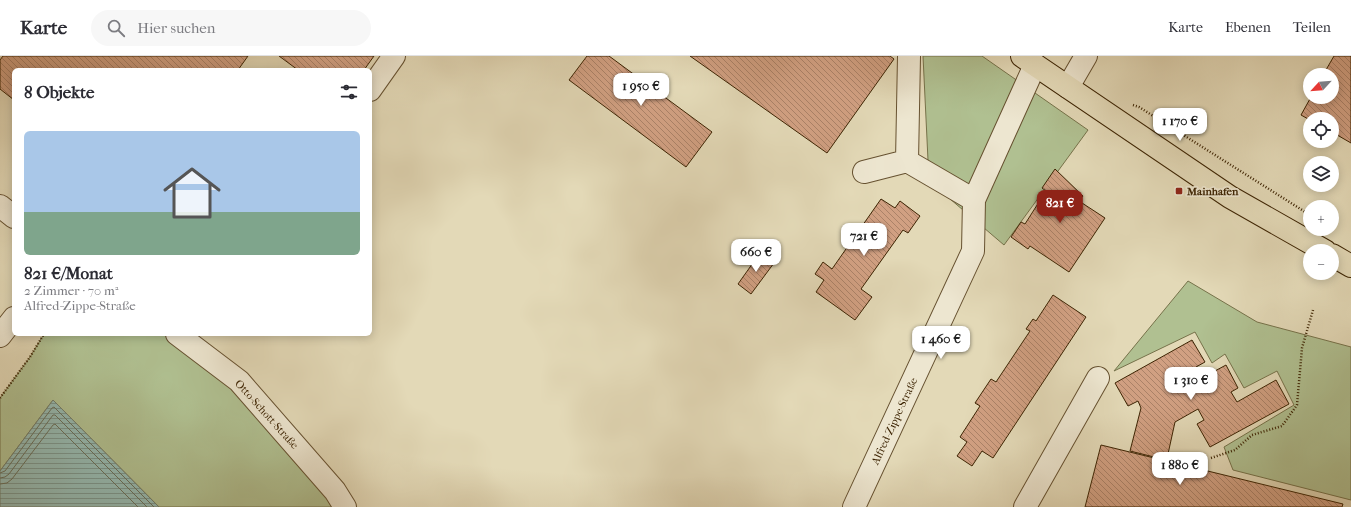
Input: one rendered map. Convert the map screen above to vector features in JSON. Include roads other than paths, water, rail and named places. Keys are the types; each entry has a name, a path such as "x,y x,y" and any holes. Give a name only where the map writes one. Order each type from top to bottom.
{"main road":[{"path":"1028,61 1230,197 1313,244"},
{"path":"1339,259 1351,266"}],"street":[{"path":"372,87 394,56"},
{"path":"907,160 909,56"},
{"path":"1068,87 1086,56"},
{"path":"864,172 907,160 974,200 1028,61"},
{"name":"Alfred-Zippe-Straße","path":"854,507 973,251 974,200"},
{"path":"0,206 12,215"},
{"path":"0,336 12,321"},
{"name":"Otto-Schott-Straße","path":"191,338 239,382 335,490 345,507"},
{"path":"1025,507 1098,378"}],"water":[{"path":"53,400 159,507 0,507 0,471"}],"place":[{"name":"Mainhafen","path":"1179,191"}]}
